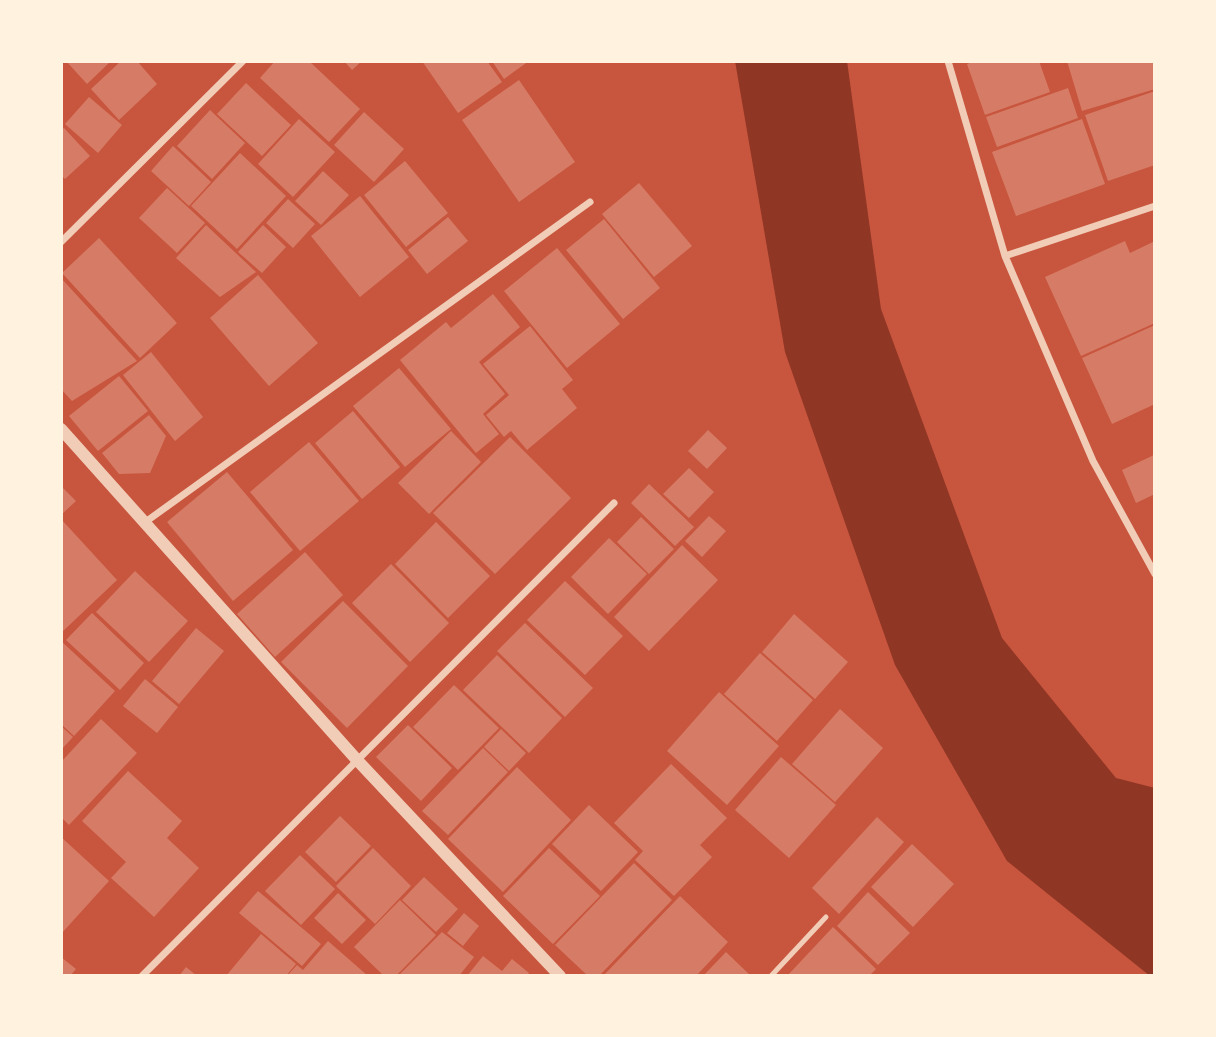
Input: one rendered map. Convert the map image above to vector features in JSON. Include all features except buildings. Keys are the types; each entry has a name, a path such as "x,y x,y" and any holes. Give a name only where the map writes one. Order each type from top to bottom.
{"street":[{"path":"61,242 243,61"},
{"path":"948,61 1005,256 1093,461 1155,574"},
{"path":"144,523 590,202"},
{"path":"1005,256 1155,206"},
{"path":"61,429 357,760 560,976"},
{"path":"142,976 614,503"}],"lane":[{"path":"771,976 826,917"}],"shaded area":[{"path":"735,61 847,61 881,309 1002,638 1116,778 1155,788 1155,976 1150,976 1007,861 895,665 785,352"}]}
